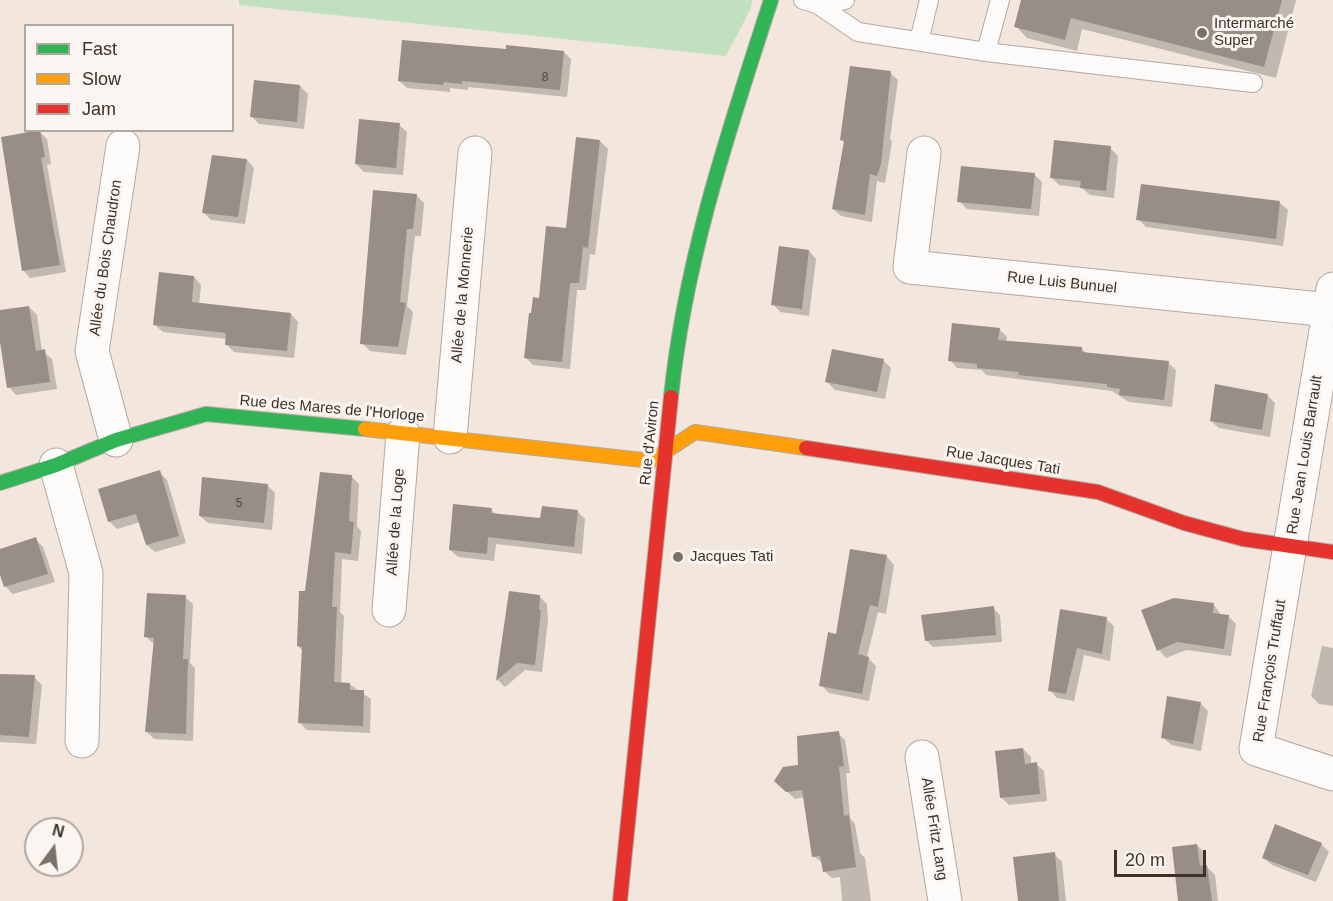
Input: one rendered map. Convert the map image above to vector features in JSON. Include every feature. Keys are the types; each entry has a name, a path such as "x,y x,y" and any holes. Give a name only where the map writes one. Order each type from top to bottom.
{"street":[{"name":"Rue d'Aviron","path":"620,901 668,451 672,389 692,265 713,179 771,0"},
{"name":"Allée du Bois Chaudron","path":"116,440 92,351 123,146"},
{"name":"Allée de la Monnerie","path":"450,436 475,153"},
{"name":"Rue Luis Bunuel","path":"924,153 910,267 1331,299"},
{"name":"Rue Jean Louis Barrault","path":"1290,550 1331,299"},
{"name":"Rue des Mares de l'Horloge","path":"0,483 56,465 116,440 206,414 403,434 450,436 651,460 668,451"},
{"name":"Rue Jacques Tati","path":"668,451 695,432 706,433 1098,492 1161,516 1290,550 1333,552"},
{"name":"Allée de la Loge","path":"389,610 403,434"},
{"path":"56,465 86,573 82,741"},
{"name":"Rue François Truffaut","path":"1290,550 1256,749 1333,774"},
{"name":"Allée Fritz Lang","path":"922,757 945,901"}],"lane":[{"path":"810,2 845,0"},
{"path":"919,41 929,0"},
{"path":"986,52 1000,0"},
{"path":"810,2 858,32 986,52 1253,83"}],"green space":[{"path":"239,0 752,0 751,8 726,56 239,5"}],"building":[{"name":"Intermarché Super","path":"1021,0 1282,0 1264,67 1071,18 1065,40 1014,27"},
{"path":"402,40 506,49 506,45 564,51 560,90 462,81 462,84 444,82 443,85 398,81"},
{"path":"850,66 891,71 881,164 877,176 870,174 865,215 832,209 844,141 840,140"},
{"path":"254,80 300,85 297,122 250,117"},
{"path":"359,119 400,123 396,168 355,164"},
{"path":"40,132 45,157 41,158 60,265 22,271 1,137"},
{"path":"576,137 600,140 588,248 583,247 579,283 570,283 562,362 524,358 533,297 539,298 546,226 566,228"},
{"path":"1054,140 1111,146 1106,191 1080,188 1081,181 1050,178"},
{"path":"212,155 247,159 238,217 202,213"},
{"path":"961,166 1035,173 1031,209 957,202"},
{"path":"1141,184 1280,201 1276,239 1136,220"},
{"path":"373,190 417,194 413,229 407,229 400,302 406,303 398,347 360,344"},
{"path":"779,246 809,250 802,309 771,305"},
{"path":"159,272 194,276 192,302 291,313 287,351 225,345 226,333 153,325"},
{"path":"29,306 36,351 45,349 50,382 7,388 0,342 0,310"},
{"path":"952,323 1000,328 998,340 1082,347 1082,352 1169,361 1164,400 1119,395 1120,389 1107,387 1107,384 1018,375 1019,372 977,368 977,364 948,361"},
{"path":"832,349 884,359 877,392 825,382"},
{"path":"1215,384 1268,394 1262,430 1210,421"},
{"path":"160,470 179,536 146,545 136,514 108,522 98,489"},
{"path":"320,472 352,475 349,521 354,522 351,554 335,552 332,607 337,607 334,682 350,683 350,690 364,690 363,726 298,723 302,647 297,646 299,591 305,591"},
{"path":"202,477 268,484 264,523 199,516"},
{"path":"453,504 492,508 491,513 540,518 542,506 578,510 574,547 488,537 487,554 449,550"},
{"path":"36,537 48,574 4,587 0,575 0,549"},
{"path":"850,549 887,555 878,607 870,605 858,654 869,657 862,694 819,686 828,632 836,634"},
{"path":"509,591 540,595 539,610 541,610 535,665 517,663 496,681"},
{"path":"147,593 186,595 183,659 188,659 186,734 145,732 154,638 144,637"},
{"path":"1174,598 1214,603 1213,613 1229,615 1224,649 1177,642 1157,651 1141,610"},
{"path":"994,606 996,635 925,641 921,615"},
{"path":"1060,609 1107,617 1102,654 1077,648 1066,694 1048,691"},
{"path":"0,674 35,675 29,737 0,735"},
{"path":"1167,696 1201,702 1193,744 1161,738"},
{"path":"839,731 844,766 839,767 844,816 849,815 856,867 823,872 820,856 812,857 802,790 786,792 774,781 783,767 798,765 797,736"},
{"path":"1023,748 1025,764 1037,762 1040,794 1000,798 995,751"},
{"path":"1275,824 1322,843 1308,875 1262,858"},
{"path":"1197,844 1200,866 1207,865 1212,901 1178,901 1172,847"},
{"path":"1055,852 1059,901 1018,901 1013,857"}],"traffic: fast":[{"path":"671,397 687,295 710,196 771,0"},
{"path":"0,483 56,465 116,440 206,414 365,429"}],"traffic: slow":[{"path":"365,429 651,461 695,432 806,448"}],"traffic: jam":[{"path":"620,901 671,397"},
{"path":"806,448 1098,492 1184,523 1243,539 1333,552"}],"place":[{"name":"Intermarché Super","path":"1202,33"},
{"name":"Jacques Tati","path":"678,557"}]}
